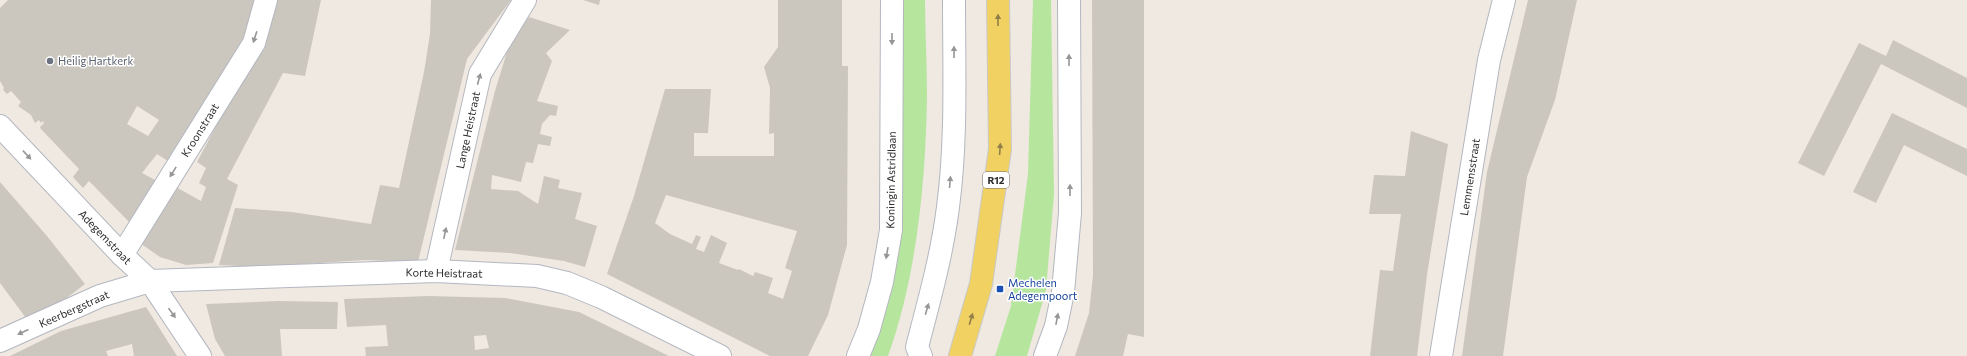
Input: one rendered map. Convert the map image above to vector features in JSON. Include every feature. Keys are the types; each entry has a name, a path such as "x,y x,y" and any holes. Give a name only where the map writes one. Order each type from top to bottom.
{"main road":[{"name":"R12","path":"960,356 981,284 1000,149 998,0"}],"street":[{"name":"Kroonstraat","path":"122,255 254,42 266,0"},
{"name":"Lange Heistraat","path":"436,271 480,74 525,0"},
{"name":"Koningin Astridlaan","path":"858,356 869,329 882,282 891,230 892,0"},
{"path":"919,351 936,277 948,208 954,138 954,0"},
{"path":"1044,356 1056,326 1063,292 1070,213 1069,0"},
{"name":"Lemmensstraat","path":"1441,356 1489,60 1504,0"},
{"name":"Adegemstraat","path":"0,126 122,255 150,281 200,356"},
{"name":"Korte Heistraat","path":"150,281 436,271 537,276 567,283 601,297 720,356"},
{"name":"Keerbergstraat","path":"0,341 100,296 150,281"}],"green space":[{"path":"902,0 925,0 927,94 925,159 922,193 913,260 898,325 888,356 869,356 886,303 902,229"},
{"path":"1033,0 1051,0 1054,194 1046,290 1027,356 995,356 1011,306 1028,174"}],"building":[{"path":"8,0 260,0 237,57 171,163 157,154 142,173 159,182 132,225 89,181 83,188 73,177 79,169 41,129 40,127 44,123 43,121 41,123 39,120 35,123 31,115 18,106 21,102 11,91 7,94 3,90 4,88 0,81 0,8","holes":["137,106 159,120 148,136 127,124"]},
{"path":"275,0 321,0 305,76 283,73 227,179 238,185 213,263 186,265 160,257 137,241 174,186 201,201 206,187 199,183 206,168 197,162 224,111"},
{"path":"431,0 511,0 467,59 418,262 364,260 259,267 219,265 235,208 292,212 371,224 380,185 399,188 424,72 430,34"},
{"path":"583,0 600,0 599,5"},
{"path":"778,0 842,0 842,66 848,66 847,245 828,315 808,356 770,356 607,274 634,196 665,89 711,89 708,133 694,133 694,156 774,156 774,133 769,134 770,88 764,67 778,47","holes":["666,195 797,231 785,268 792,271 783,299 768,293 773,278 755,272 753,276 739,269 738,270 719,263 727,243 711,235 704,252 696,249 701,237 696,235 692,244 670,234 655,223"]},
{"path":"1092,0 1144,0 1144,337 1128,334 1123,356 1075,356 1089,313 1093,275"},
{"path":"1528,0 1577,0 1555,100 1527,177 1503,356 1462,356 1487,172"},
{"path":"529,17 570,30 546,53 552,61 537,101 558,106 556,116 550,115 542,124 540,134 552,137 550,146 538,144 533,163 526,162 521,182 492,175 491,189 518,191 538,204 544,176 560,180 558,188 582,193 575,219 597,226 585,267 564,261 510,253 455,250 495,91 510,42"},
{"path":"1893,40 1967,78 1967,108 1881,64 1824,176 1798,163 1859,43 1886,56"},
{"path":"1892,113 1967,149 1967,176 1904,145 1876,203 1853,192"},
{"path":"1411,131 1448,144 1427,275 1417,356 1370,356 1380,270 1393,271 1401,214 1369,214 1374,175 1405,176"},
{"path":"0,182 47,236 85,284 60,303 26,318 0,283"},
{"path":"429,296 505,298 579,312 669,356 366,356 365,347 388,346 386,325 347,327 344,299","holes":["486,335 489,348 475,350 474,336"]},
{"path":"278,301 338,302 337,329 280,329 282,356 225,356 215,339 206,304"},
{"path":"146,307 177,356 134,356 132,344 106,351 108,356 10,356 61,331"}],"place":[{"name":"Heilig Hartkerk","path":"50,61"},
{"name":"Mechelen Adegempoort","path":"1000,289"}]}
